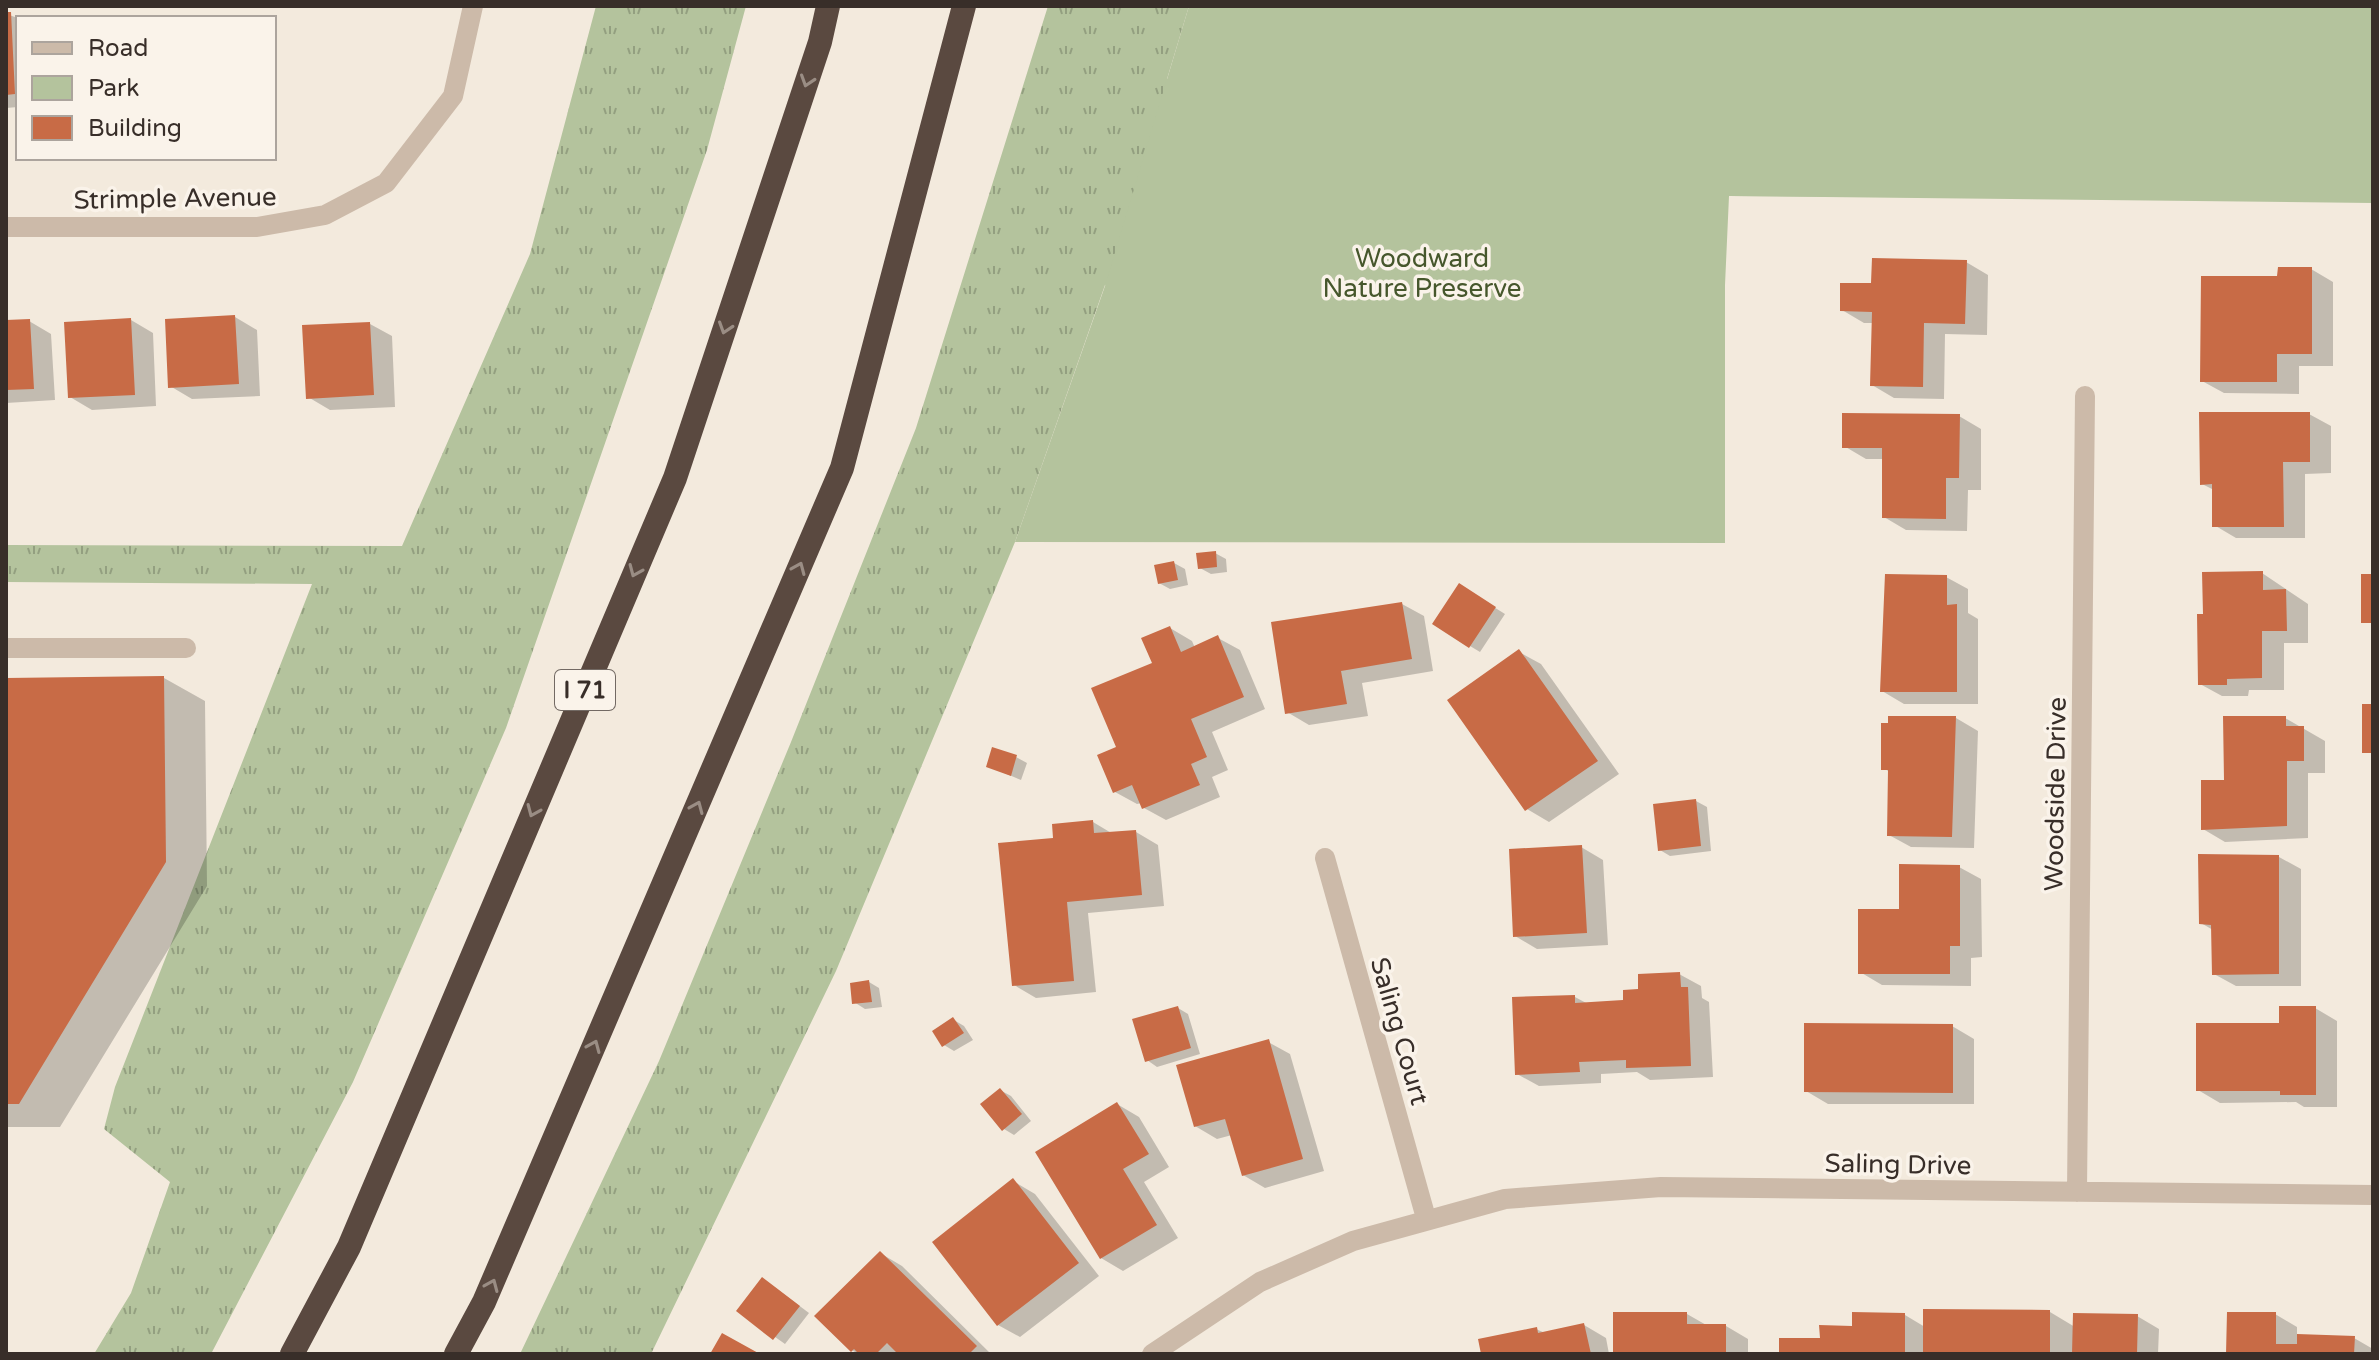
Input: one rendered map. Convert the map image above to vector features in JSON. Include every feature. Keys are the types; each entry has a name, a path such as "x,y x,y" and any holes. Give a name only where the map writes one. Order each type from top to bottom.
{"highway":[{"name":"I 71","path":"292,1354 349,1247 675,478 820,42 828,6"},
{"path":"456,1354 491,1288 842,468 964,6"}],"street":[{"name":"Strimple Avenue","path":"6,227 257,227 325,215 386,183 453,96 473,6"},
{"name":"Woodside Drive","path":"2077,1192 2085,396"},
{"path":"6,648 186,648"},
{"name":"Saling Court","path":"1325,858 1426,1218"},
{"name":"Saling Drive","path":"1152,1354 1260,1282 1353,1241 1426,1218 1505,1199 1661,1187 2373,1195"}],"green space":[{"path":"596,6 746,6 707,150 506,728 353,1082 211,1354 94,1354 131,1293 170,1182 104,1129 115,1087 312,584 6,582 6,545 402,546 530,254"},
{"path":"1048,6 1189,6 1167,79 2203,199 1729,196 1105,285 1015,542 836,971 651,1354 520,1354 659,1061 916,428"},
{"name":"Woodward Nature Preserve","path":"1189,6 2373,6 2373,203 1729,196 1725,285 1725,543 1015,542 1105,286"}],"building":[{"path":"6,12 11,12 15,94 6,95"},
{"path":"1872,258 1967,260 1965,324 1924,323 1923,387 1870,386 1872,312 1840,311 1840,283 1871,283"},
{"path":"2278,267 2312,267 2312,354 2277,354 2277,382 2200,382 2201,276 2277,276"},
{"path":"235,315 239,384 168,388 165,319"},
{"path":"131,318 135,395 68,398 64,322"},
{"path":"30,319 34,389 6,390 6,320"},
{"path":"370,322 374,395 306,399 302,325"},
{"path":"2199,412 2310,412 2310,462 2283,462 2284,527 2212,527 2212,484 2200,485"},
{"path":"1842,413 1960,414 1959,478 1946,478 1946,519 1882,518 1882,448 1842,448"},
{"path":"1216,551 1217,567 1198,569 1196,553"},
{"path":"1174,561 1178,580 1158,584 1154,565"},
{"path":"2263,571 2263,590 2286,589 2287,631 2262,631 2262,678 2227,679 2227,685 2198,685 2197,614 2203,614 2202,572"},
{"path":"1885,574 1947,575 1947,605 1957,604 1957,692 1880,692"},
{"path":"2361,574 2373,574 2373,623 2361,623"},
{"path":"1459,583 1496,607 1469,648 1432,624"},
{"path":"1402,602 1412,659 1341,671 1347,704 1285,714 1271,622"},
{"path":"1170,626 1181,652 1218,635 1244,697 1191,719 1207,757 1191,764 1200,785 1142,809 1132,785 1113,793 1097,755 1116,747 1091,688 1152,663 1141,638"},
{"path":"1519,649 1598,761 1525,811 1447,700"},
{"path":"164,676 166,862 19,1104 6,1104 6,678"},
{"path":"2362,704 2373,704 2373,753 2362,753"},
{"path":"1888,716 1956,716 1952,837 1887,836 1888,770 1881,770 1881,723 1888,723"},
{"path":"2223,716 2286,716 2286,726 2304,726 2304,761 2287,761 2287,826 2201,830 2201,780 2224,780"},
{"path":"992,747 1017,755 1011,776 986,767"},
{"path":"1696,799 1701,846 1658,851 1653,804"},
{"path":"1093,820 1094,833 1136,830 1142,895 1067,902 1074,981 1012,986 998,843 1053,838 1052,824"},
{"path":"1582,845 1587,933 1513,937 1509,849"},
{"path":"2198,854 2279,855 2279,974 2212,975 2211,925 2199,924"},
{"path":"1899,864 1960,865 1960,946 1950,946 1950,974 1858,974 1858,909 1899,909"},
{"path":"1680,972 1681,987 1688,987 1691,1066 1626,1068 1626,1060 1579,1062 1580,1072 1515,1075 1512,997 1575,995 1575,1003 1623,1000 1623,990 1638,989 1638,974"},
{"path":"869,980 872,1002 852,1004 850,983"},
{"path":"1178,1006 1191,1048 1145,1062 1132,1019"},
{"path":"2279,1006 2316,1006 2316,1095 2280,1095 2280,1091 2196,1091 2196,1023 2279,1023"},
{"path":"953,1017 964,1033 942,1047 932,1031"},
{"path":"1804,1023 1953,1024 1953,1093 1804,1092"},
{"path":"1269,1039 1303,1159 1242,1176 1225,1119 1194,1127 1176,1065"},
{"path":"1000,1088 1022,1114 1002,1131 980,1104"},
{"path":"1117,1102 1149,1154 1123,1169 1157,1225 1100,1259 1035,1152"},
{"path":"1013,1178 1079,1263 997,1326 932,1242"},
{"path":"880,1251 977,1346 969,1354 898,1354 887,1343 876,1354 859,1354 854,1349 851,1352 814,1316"},
{"path":"762,1277 800,1306 773,1340 736,1311"},
{"path":"1923,1309 2050,1310 2050,1354 1923,1354"},
{"path":"1613,1312 1687,1312 1687,1324 1726,1324 1726,1354 1613,1354"},
{"path":"1852,1312 1905,1313 1905,1354 1779,1354 1779,1338 1820,1338 1819,1325 1852,1326"},
{"path":"2227,1312 2276,1312 2276,1344 2297,1344 2297,1334 2355,1336 2354,1354 2226,1354"},
{"path":"2073,1313 2138,1314 2137,1354 2072,1354"},
{"path":"1584,1323 1591,1354 1481,1354 1478,1339 1537,1327 1538,1333"},
{"path":"722,1333 760,1354 710,1354"}]}
